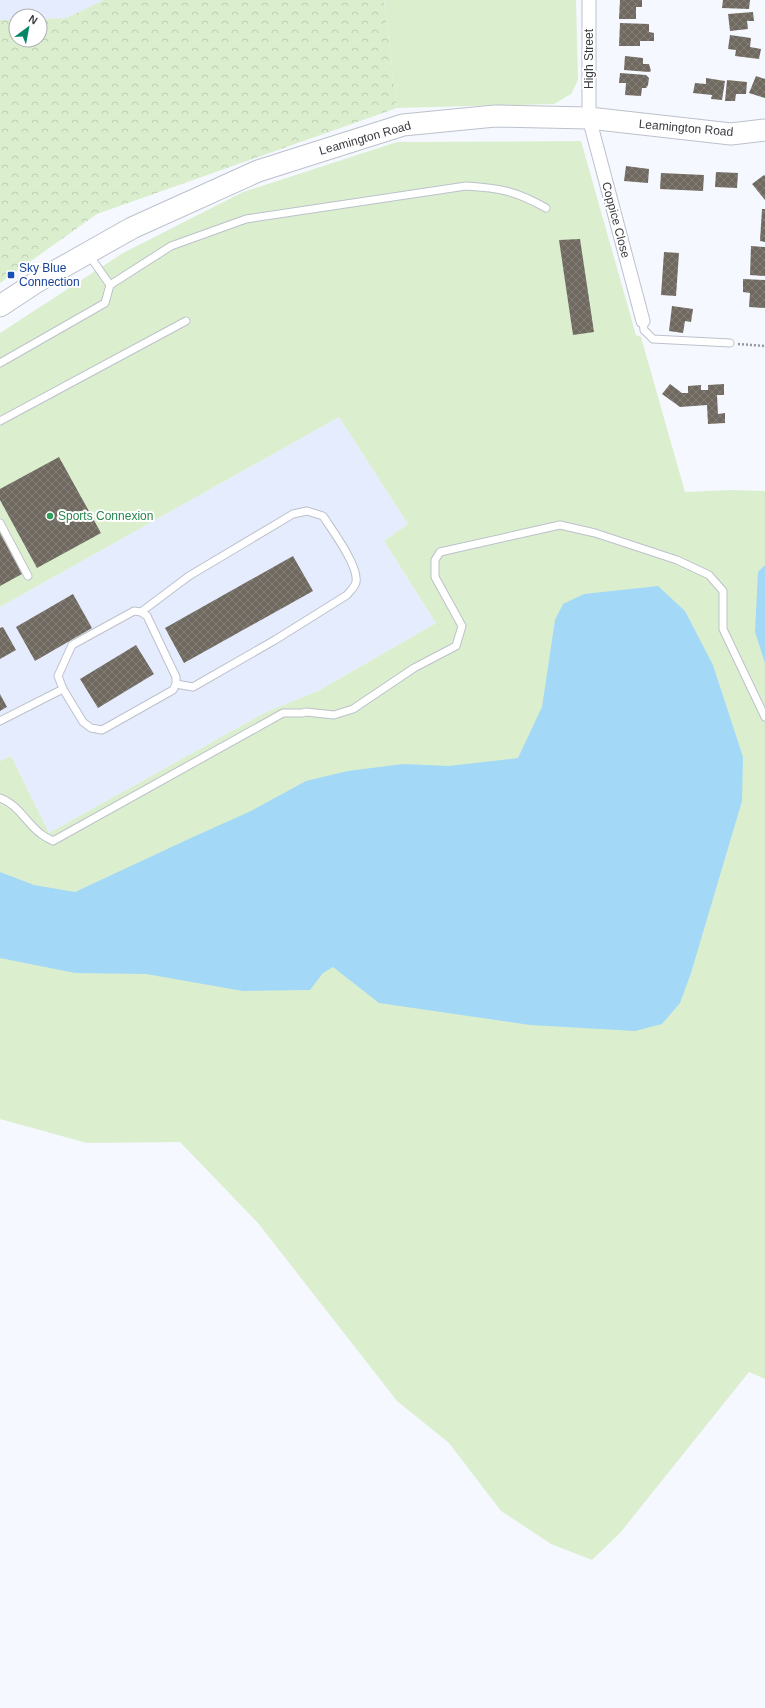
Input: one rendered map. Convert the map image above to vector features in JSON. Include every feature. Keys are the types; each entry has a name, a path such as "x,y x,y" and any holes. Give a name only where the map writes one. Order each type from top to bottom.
{"main road":[{"name":"Leamington Road","path":"0,306 38,281 132,228 258,171 403,125 495,116 589,118 730,134 765,130"}],"street":[{"name":"High Street","path":"589,0 589,118"},
{"name":"Coppice Close","path":"589,118 643,321"}],"lane":[{"path":"0,363 105,303 110,285 171,246 246,219 466,186 497,188 516,192 546,208"},
{"path":"88,252 110,285"},
{"path":"0,421 186,321"},
{"path":"643,321 644,330 653,340 730,343"},
{"path":"141,612 189,576 294,514 307,511 323,516 348,556 356,576 356,584 347,595 275,640 193,687 176,684"},
{"path":"0,523 28,576"},
{"path":"0,798 5,800 40,834 53,840 283,713 302,714 306,712 334,715 354,709 414,668 456,646 462,626 435,577 435,560 440,552 560,525 595,533 677,560 709,575 723,591 724,629 765,717"},
{"path":"134,611 141,612 147,616 176,677 176,684 173,690 102,730 92,728 83,722 63,689 58,676 72,645 134,611"},
{"path":"0,721 63,689"}],"path":[{"path":"730,343 765,346"}],"shaded area":[{"path":"0,0 104,0 66,18 48,19 48,8 8,8 8,20 0,20"},
{"path":"339,417 408,524 384,541 436,623 318,691 264,713 49,833 11,756 0,761 0,607"}],"green space":[{"path":"104,0 384,0 397,108 97,214 0,283 0,20 8,20 8,48 48,48 48,19 66,18"},
{"path":"384,0 576,0 578,80 571,94 554,104 397,108"},
{"path":"581,141 636,335 641,337 685,492 730,490 765,491 765,1379 749,1372 620,1533 592,1560 551,1544 501,1511 449,1443 397,1401 258,1223 180,1142 87,1143 0,1119 0,761 11,756 49,833 264,713 318,691 436,623 384,541 408,524 339,417 0,607 0,333 123,253 243,192 397,142"}],"water":[{"path":"765,565 765,663 755,632 758,572"},
{"path":"658,586 685,611 713,665 743,757 742,801 691,973 680,1003 662,1024 635,1031 530,1025 379,1003 333,967 323,973 310,990 243,991 146,974 75,973 0,958 0,872 34,885 75,892 251,811 306,781 348,771 403,764 449,766 518,758 542,707 555,620 563,604 584,594"}],"building":[{"path":"620,0 642,0 642,7 636,7 636,19 619,19"},
{"path":"723,0 750,0 749,9 722,8"},
{"path":"753,12 754,21 747,21 748,29 730,31 728,14"},
{"path":"620,23 649,24 649,32 654,33 654,41 640,41 640,46 619,46"},
{"path":"730,35 751,38 750,47 761,49 759,59 735,56 736,50 728,49"},
{"path":"625,56 643,58 643,64 649,64 651,71 624,70"},
{"path":"620,73 646,75 649,78 646,88 642,88 641,96 625,95 626,83 619,83"},
{"path":"756,76 765,79 765,98 749,93"},
{"path":"706,78 725,81 722,100 711,99 712,95 693,93 695,83 706,84"},
{"path":"727,80 747,82 746,94 736,94 735,101 725,101"},
{"path":"626,166 649,169 648,183 624,181"},
{"path":"716,172 738,173 737,188 715,187"},
{"path":"661,173 704,175 703,191 660,189"},
{"path":"764,175 765,176 765,200 752,184"},
{"path":"762,209 765,209 765,242 760,241"},
{"path":"580,239 594,332 573,335 559,240"},
{"path":"751,246 765,247 765,276 750,275"},
{"path":"664,252 679,253 676,296 661,295"},
{"path":"743,279 765,280 765,308 749,307 750,293 743,292"},
{"path":"672,306 693,309 691,322 685,321 683,333 669,331"},
{"path":"670,384 682,393 688,393 688,386 701,385 701,390 708,390 708,385 724,384 724,395 717,395 718,414 725,413 725,423 708,424 707,405 680,407 662,394"},
{"name":"Sports Connexion","path":"59,457 101,533 37,568 0,500 0,489"},
{"path":"0,533 22,574 0,586"},
{"path":"293,556 313,591 184,663 165,628"},
{"path":"73,594 92,628 35,661 16,627"},
{"path":"3,627 16,650 0,659 0,628"},
{"path":"136,645 154,674 98,708 80,679"},
{"path":"0,694 7,707 0,711"}],"place":[{"name":"Sky Blue Connection","path":"11,275"},
{"name":"Sports Connexion","path":"50,516"}]}
